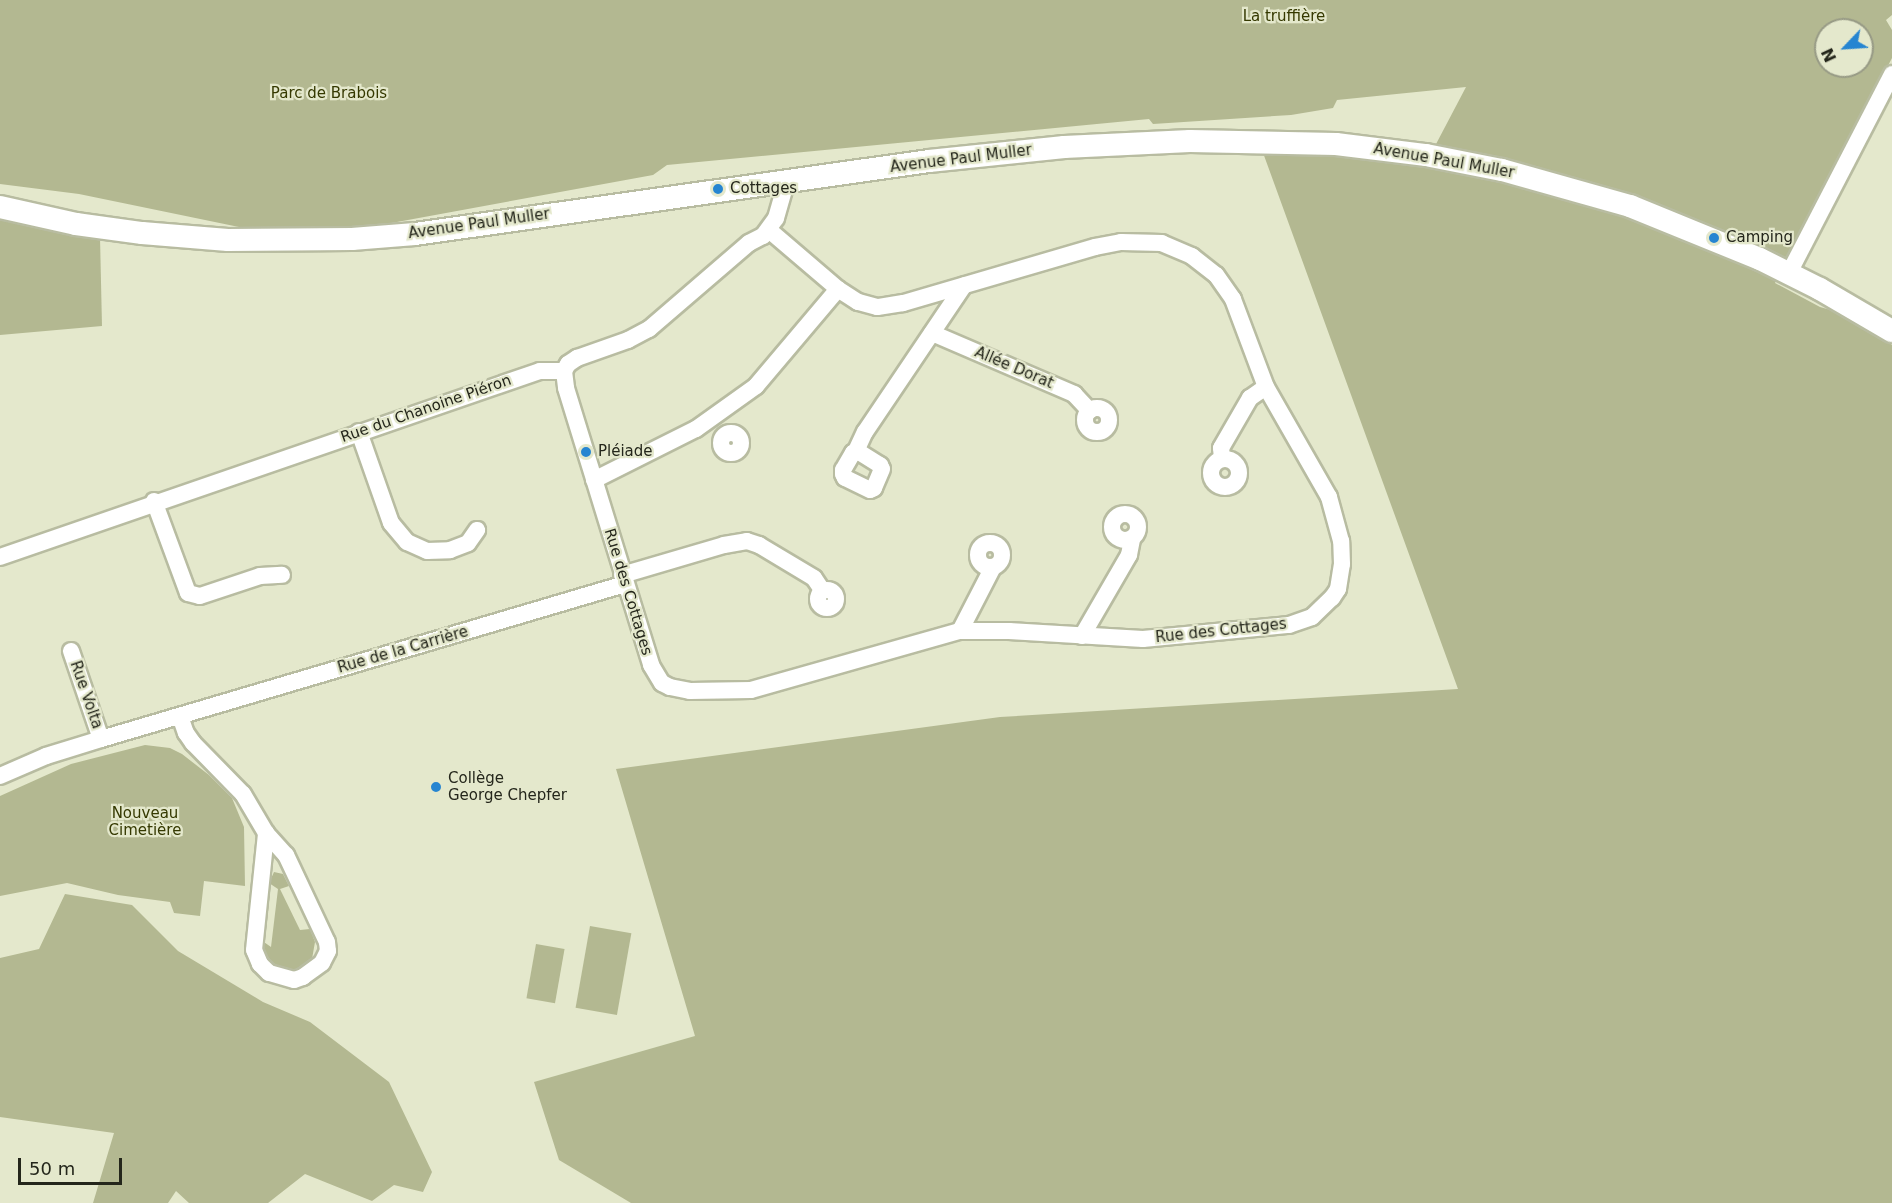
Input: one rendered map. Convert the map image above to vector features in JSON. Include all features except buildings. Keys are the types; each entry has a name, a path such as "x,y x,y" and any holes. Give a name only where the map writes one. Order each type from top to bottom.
{"main road":[{"name":"Avenue Paul Muller","path":"0,207 76,224 142,233 228,240 299,241 415,234 787,180 929,161 1064,147 1190,141 1336,144 1461,161 1562,185 1672,222 1789,273 1892,331"}],"street":[{"path":"1789,273 1892,74"},
{"path":"564,371 568,364 577,358 628,340 649,329 749,243 769,230 776,218 787,180"},
{"name":"Rue des Cottages","path":"564,371 566,388 623,580 651,665 662,683 679,690 737,691 764,687 960,631 1009,630 1082,636 1160,638 1289,625 1312,617 1338,589 1342,564 1337,521 1325,488 1266,387 1240,314 1225,286 1205,265 1176,248 1146,241 1112,244 877,307 858,302 838,289 769,230"},
{"path":"856,452 865,432 964,285"},
{"path":"594,480 706,423 766,377 838,289"},
{"name":"Allée Dorat","path":"928,340 1074,394 1090,411"},
{"name":"Rue du Chanoine Piéron","path":"0,557 154,501 540,371 564,371"},
{"path":"1222,459 1221,448 1250,398 1266,387"},
{"path":"706,423 723,437"},
{"path":"359,432 391,523 407,542 428,551 450,550 468,543 477,530"},
{"path":"154,501 184,589 188,593 200,596 260,576 282,575"},
{"path":"1082,636 1129,555 1132,538"},
{"name":"Rue de la Carrière","path":"0,776 46,756 623,580 724,545 747,541 759,544 814,578 822,590"},
{"path":"960,631 993,567"},
{"name":"Rue Volta","path":"71,651 101,739"},
{"path":"180,716 188,737 243,794 266,832 286,855 327,942 328,951 322,963 294,980 269,973 260,964 254,950 266,832"}],"green space":[{"path":"0,0 1892,0 1892,15 1886,20 1892,30 1892,58 1775,283 1820,307 1845,314 1892,345 1892,1203 631,1203 559,1160 534,1082 695,1036 616,769 1000,717 1458,689 1262,150 1425,165 1466,87 1337,100 1333,108 1291,115 1153,124 1149,119 667,165 653,175 337,233 259,231 79,194 0,184"},
{"path":"0,218 100,237 102,326 0,335"},
{"name":"Nouveau Cimetière","path":"145,745 170,748 182,754 209,775 232,798 244,827 245,886 204,881 200,916 174,913 170,902 118,895 67,883 0,896 0,796 71,764"},
{"path":"274,872 283,874 289,886 280,889 300,930 310,929 315,942 312,959 303,967 293,971 274,966 266,958 262,946 261,940 271,947 278,889 269,883"},
{"path":"65,894 132,905 178,951 263,1002 310,1022 389,1082 432,1172 423,1192 394,1185 372,1201 305,1174 268,1203 189,1203 176,1191 168,1203 93,1203 114,1133 0,1117 0,958 39,949"},
{"path":"590,926 631,933 617,1015 576,1008"},
{"path":"536,944 565,949 555,1003 526,998"}],"place":[{"name":"Cottages","path":"718,189"},
{"name":"Camping","path":"1714,238"},
{"name":"Pléiade","path":"586,452"},
{"name":"Collège George Chepfer","path":"436,787"}],"park label":[{"name":"La truffière","path":"1284,17"},
{"name":"Parc de Brabois","path":"329,94"}]}
